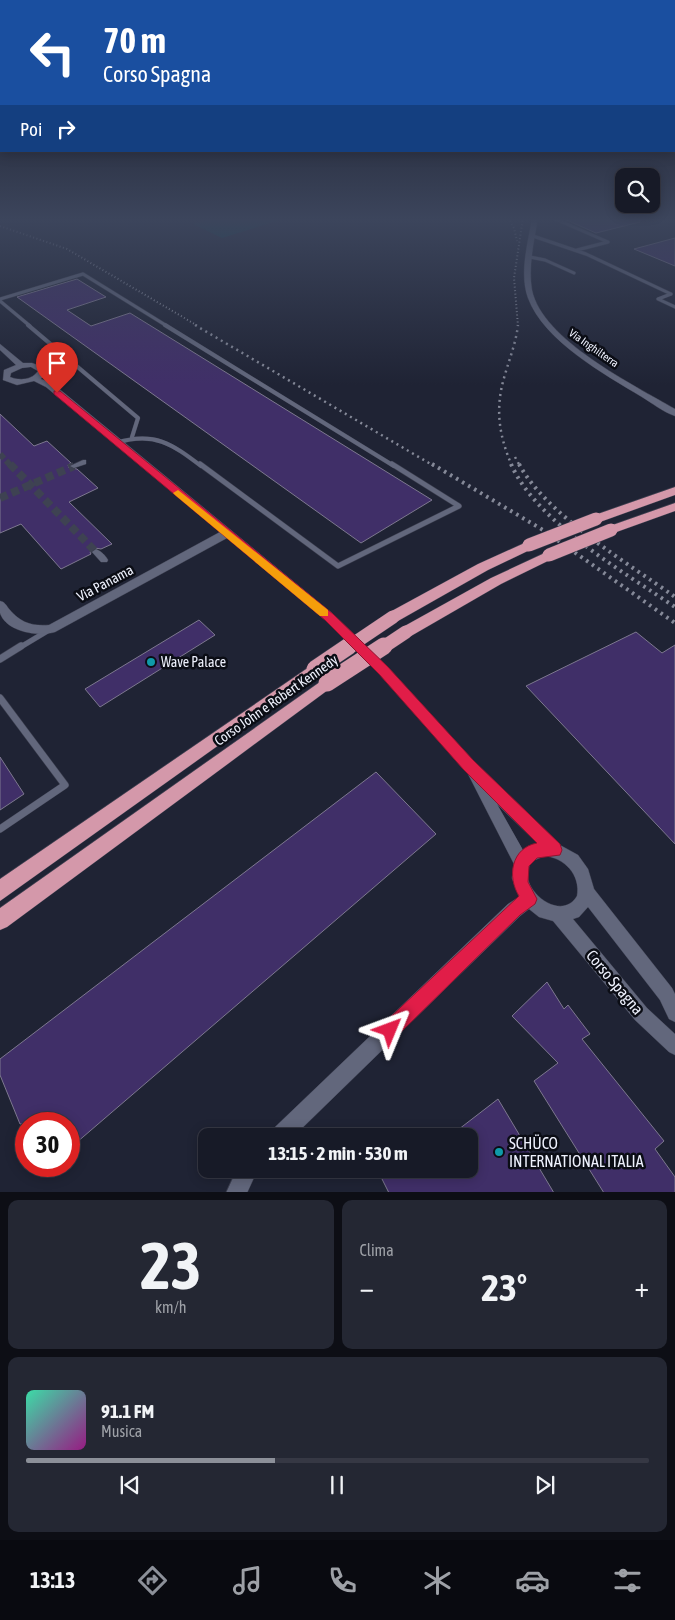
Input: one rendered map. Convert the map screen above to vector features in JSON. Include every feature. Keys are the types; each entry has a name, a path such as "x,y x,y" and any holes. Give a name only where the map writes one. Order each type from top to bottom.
{"highway":[{"name":"Corso John e Robert Kennedy","path":"0,890 315,669 393,617 483,567 529,545 675,491"},
{"name":"Corso John e Robert Kennedy","path":"0,920 327,683 406,632 496,581 549,555 675,507"}],"street":[{"name":"Via Inghilterra","path":"529,274 531,298 542,319 565,342 675,413"},
{"path":"0,346 21,366"},
{"path":"35,379 43,371 41,367 21,366 7,372 4,381 17,382 35,379 49,385 116,443 329,617 383,670 468,765 554,850 574,861 582,870 586,892 666,994 675,1013"},
{"path":"74,466 83,462"},
{"name":"Via Panama","path":"0,606 16,625 33,631 51,629 227,533"},
{"path":"96,552 104,560"},
{"path":"468,765 522,863"},
{"path":"288,1128 514,910 529,899 521,884 519,873 522,863 535,851 554,850"},
{"path":"558,914 568,913 577,908 586,892"},
{"name":"Corso Spagna","path":"529,899 546,911 558,914 641,1014 675,1046"},
{"path":"236,1192 243,1178"}],"lane":[{"path":"0,300 83,274 459,506 338,566 172,444 159,439 132,437 116,443"},
{"path":"627,274 671,294 658,299 675,307"},
{"path":"0,300 138,418 132,437"},
{"path":"0,659 51,629"},
{"path":"0,698 65,785 0,829"}],"building":[{"path":"77,279 106,297 67,310 91,326 130,313 432,500 361,543 17,297"},
{"path":"0,414 34,446 47,441 71,463 68,465 69,468 77,469 98,488 69,502 112,544 101,549 95,548 90,552 91,554 61,569 21,524 0,533"},
{"name":"Wave Palace","path":"199,620 215,635 100,707 85,689"},
{"path":"636,632 662,653 675,645 675,844 526,686"},
{"path":"0,757 24,794 0,810"},
{"path":"376,772 436,834 80,1140 80,1112 15,1112 0,1075 0,1059"},
{"path":"547,982 564,1009 568,1005 590,1034 582,1039 664,1141 655,1149 675,1177 675,1192 603,1192 534,1081 558,1063 512,1016"},
{"name":"SCHÜCO INTERNATIONAL ITALIA","path":"498,1099 553,1192 388,1192 382,1178 478,1178 478,1128 460,1128"}],"tunnel":[{"path":"0,454 11,466"},
{"path":"10,464 30,485"},
{"path":"30,485 74,466"},
{"path":"0,498 30,485"},
{"path":"30,485 96,552"}],"railway":[{"path":"109,274 198,326"},
{"path":"515,274 518,325"},
{"path":"195,325 434,466"},
{"path":"512,465 501,433 499,412 501,389 518,325"},
{"path":"515,457 520,466"},
{"path":"432,464 543,530 675,623"},
{"path":"519,464 548,502 568,520 675,597"},
{"path":"512,465 523,485 560,526 607,562 675,607"}],"slow traffic":[{"path":"178,493 324,613"}],"place":[{"name":"Wave Palace","path":"151,662"},
{"name":"SCHÜCO INTERNATIONAL ITALIA","path":"499,1152"}],"route":[{"path":"57,393 329,617 383,670 468,765 554,850 544,849 535,851 527,856 522,863 519,873 521,884 529,899 514,910 390,1030"}]}
